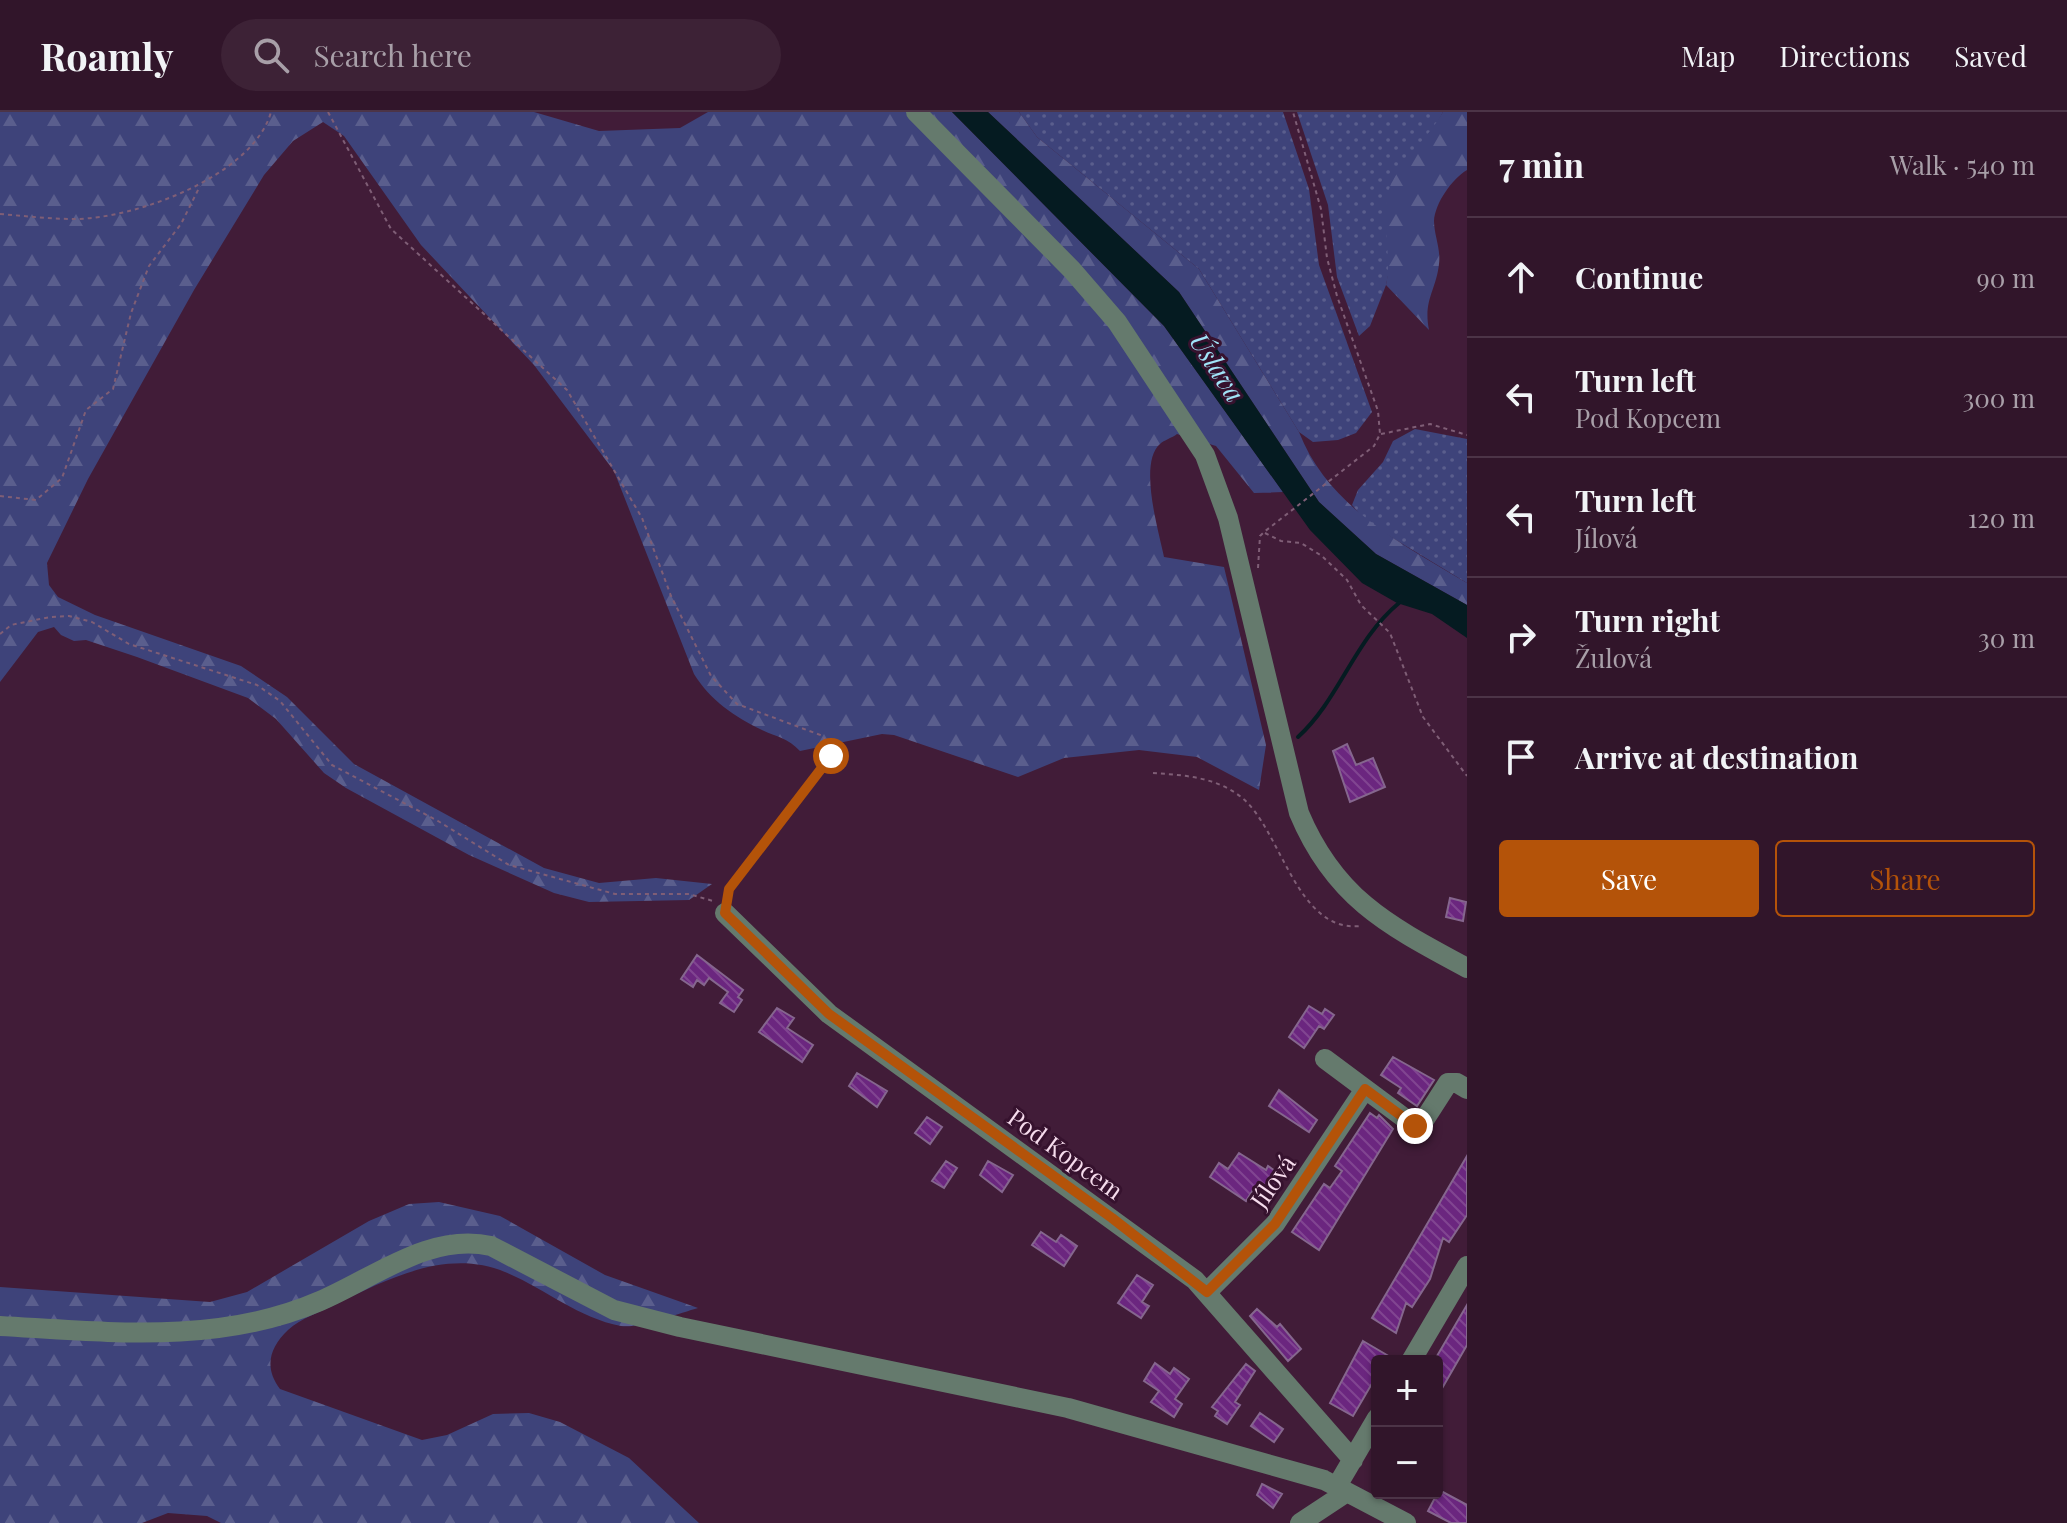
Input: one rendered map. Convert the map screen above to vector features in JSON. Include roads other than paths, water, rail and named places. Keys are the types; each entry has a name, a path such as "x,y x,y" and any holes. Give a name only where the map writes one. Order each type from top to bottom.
{"street":[{"path":"916,112 1027,223 1108,312 1197,441 1228,518 1299,813 1309,838 1333,876 1372,914 1467,968"},
{"name":"Pod Kopcem","path":"725,913 829,1014 1124,1227 1207,1292 1353,1460"},
{"path":"1325,1059 1415,1126 1421,1125 1448,1083 1457,1083 1467,1089"},
{"name":"Jílová","path":"1207,1292 1275,1224 1365,1089"},
{"path":"0,1326 197,1332 275,1320 437,1245 469,1241 491,1246 614,1310 680,1327 1068,1408 1336,1486 1406,1523"},
{"path":"1415,1355 1465,1273"},
{"path":"1300,1523 1336,1486 1372,1427"}],"water":[{"name":"Úslava","path":"952,112 988,112 1179,292 1319,502 1376,554 1467,605 1467,638 1432,614 1397,603 1362,583 1310,530 1164,326"}],"waterway":[{"path":"1298,737 1325,706 1370,634 1399,603"}]}
